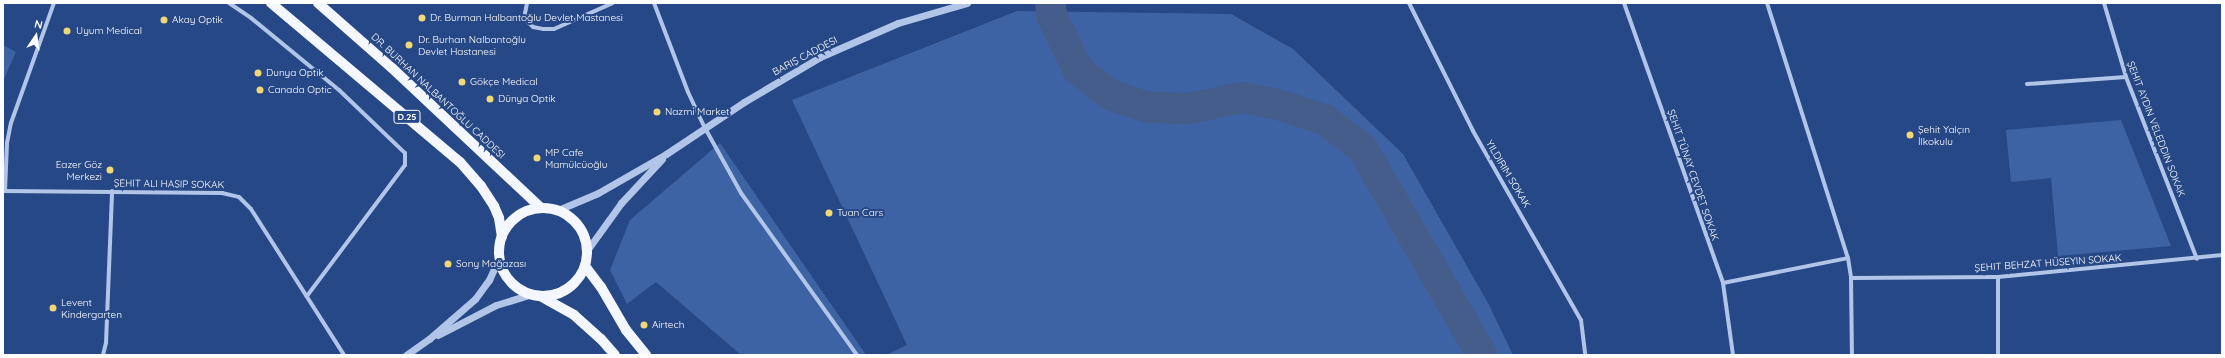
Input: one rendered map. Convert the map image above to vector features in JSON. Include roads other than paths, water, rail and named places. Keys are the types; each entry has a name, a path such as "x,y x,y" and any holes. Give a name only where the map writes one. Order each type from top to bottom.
{"main road":[{"name":"D.25","path":"271,3 460,162 481,186 494,206 499,218 502,237 500,255 502,268 509,279 519,288 535,294 574,315 601,339 615,355"},
{"name":"DR. BURHAN NALBANTOĞLU CADDESI","path":"318,3 392,68 541,208"},
{"name":"D.25","path":"502,237 508,226 516,217 528,210 541,208 558,210 569,216 578,225 585,236 588,249 585,266 578,279 567,289 554,294 535,294"},
{"path":"585,266 601,287 626,330 646,355"}],"street":[{"path":"4,191 6,149 10,123 54,3"},
{"path":"229,3 251,18 339,90 405,153 405,165 307,296"},
{"path":"527,3 525,14 528,22 533,27 554,29 613,3"},
{"path":"654,3 688,92 705,128 741,193 857,355"},
{"name":"BARIŞ CADDESI","path":"558,210 598,193 666,154 792,73 851,42 926,14 967,3"},
{"path":"1409,3 1473,131 1581,320 1585,355"},
{"name":"ŞEHIT TÜNAY CEVDET SOKAK","path":"1624,3 1723,283 1733,355"},
{"path":"1767,3 1848,258 1851,278 1852,355"},
{"path":"2104,3 2126,77 2196,258"},
{"path":"2027,84 2126,77"},
{"name":"BARIŞ CADDESI","path":"588,249 621,203 666,154"},
{"name":"ŞEHIT ALI HASIP SOKAK","path":"4,191 222,193 239,197 251,209 344,355"},
{"path":"103,355 106,343 112,191"},
{"path":"406,355 429,339 462,312 482,290 495,268 500,255"},
{"name":"ŞEHIT BEHZAT HÜSEYIN SOKAK","path":"1851,278 1998,277 2222,255"},
{"path":"1723,283 1848,258"},
{"path":"1998,277 1998,355"},
{"path":"429,339 469,321 496,305 535,294"}],"waterway":[{"path":"1050,3 1051,15 1078,70 1111,95 1149,107 1189,108 1242,97 1277,104 1324,119 1362,148 1482,355"}],"place":[{"name":"Dr. Burman Halbantoğlu Devlet Mastanesi","path":"422,18"},
{"name":"Akay Optik","path":"164,20"},
{"name":"Uyum Medical","path":"67,31"},
{"name":"Dr. Burhan Nalbantoğlu Devlet Hastanesi","path":"409,45"},
{"name":"Dunya Optik","path":"258,73"},
{"name":"Gökçe Medical","path":"462,82"},
{"name":"Canada Optic","path":"260,90"},
{"name":"Dünya Optik","path":"490,99"},
{"name":"Nazmi Market","path":"657,112"},
{"name":"Şehit Yalçın İlkokulu","path":"1910,135"},
{"name":"MP Cafe Mamülcüoğlu","path":"537,158"},
{"name":"Eazer Göz Merkezi","path":"110,170"},
{"name":"Tuan Cars","path":"829,213"},
{"name":"Sony Mağazası","path":"448,264"},
{"name":"Levent Kindergarten","path":"53,308"},
{"name":"Airtech","path":"644,325"}]}
